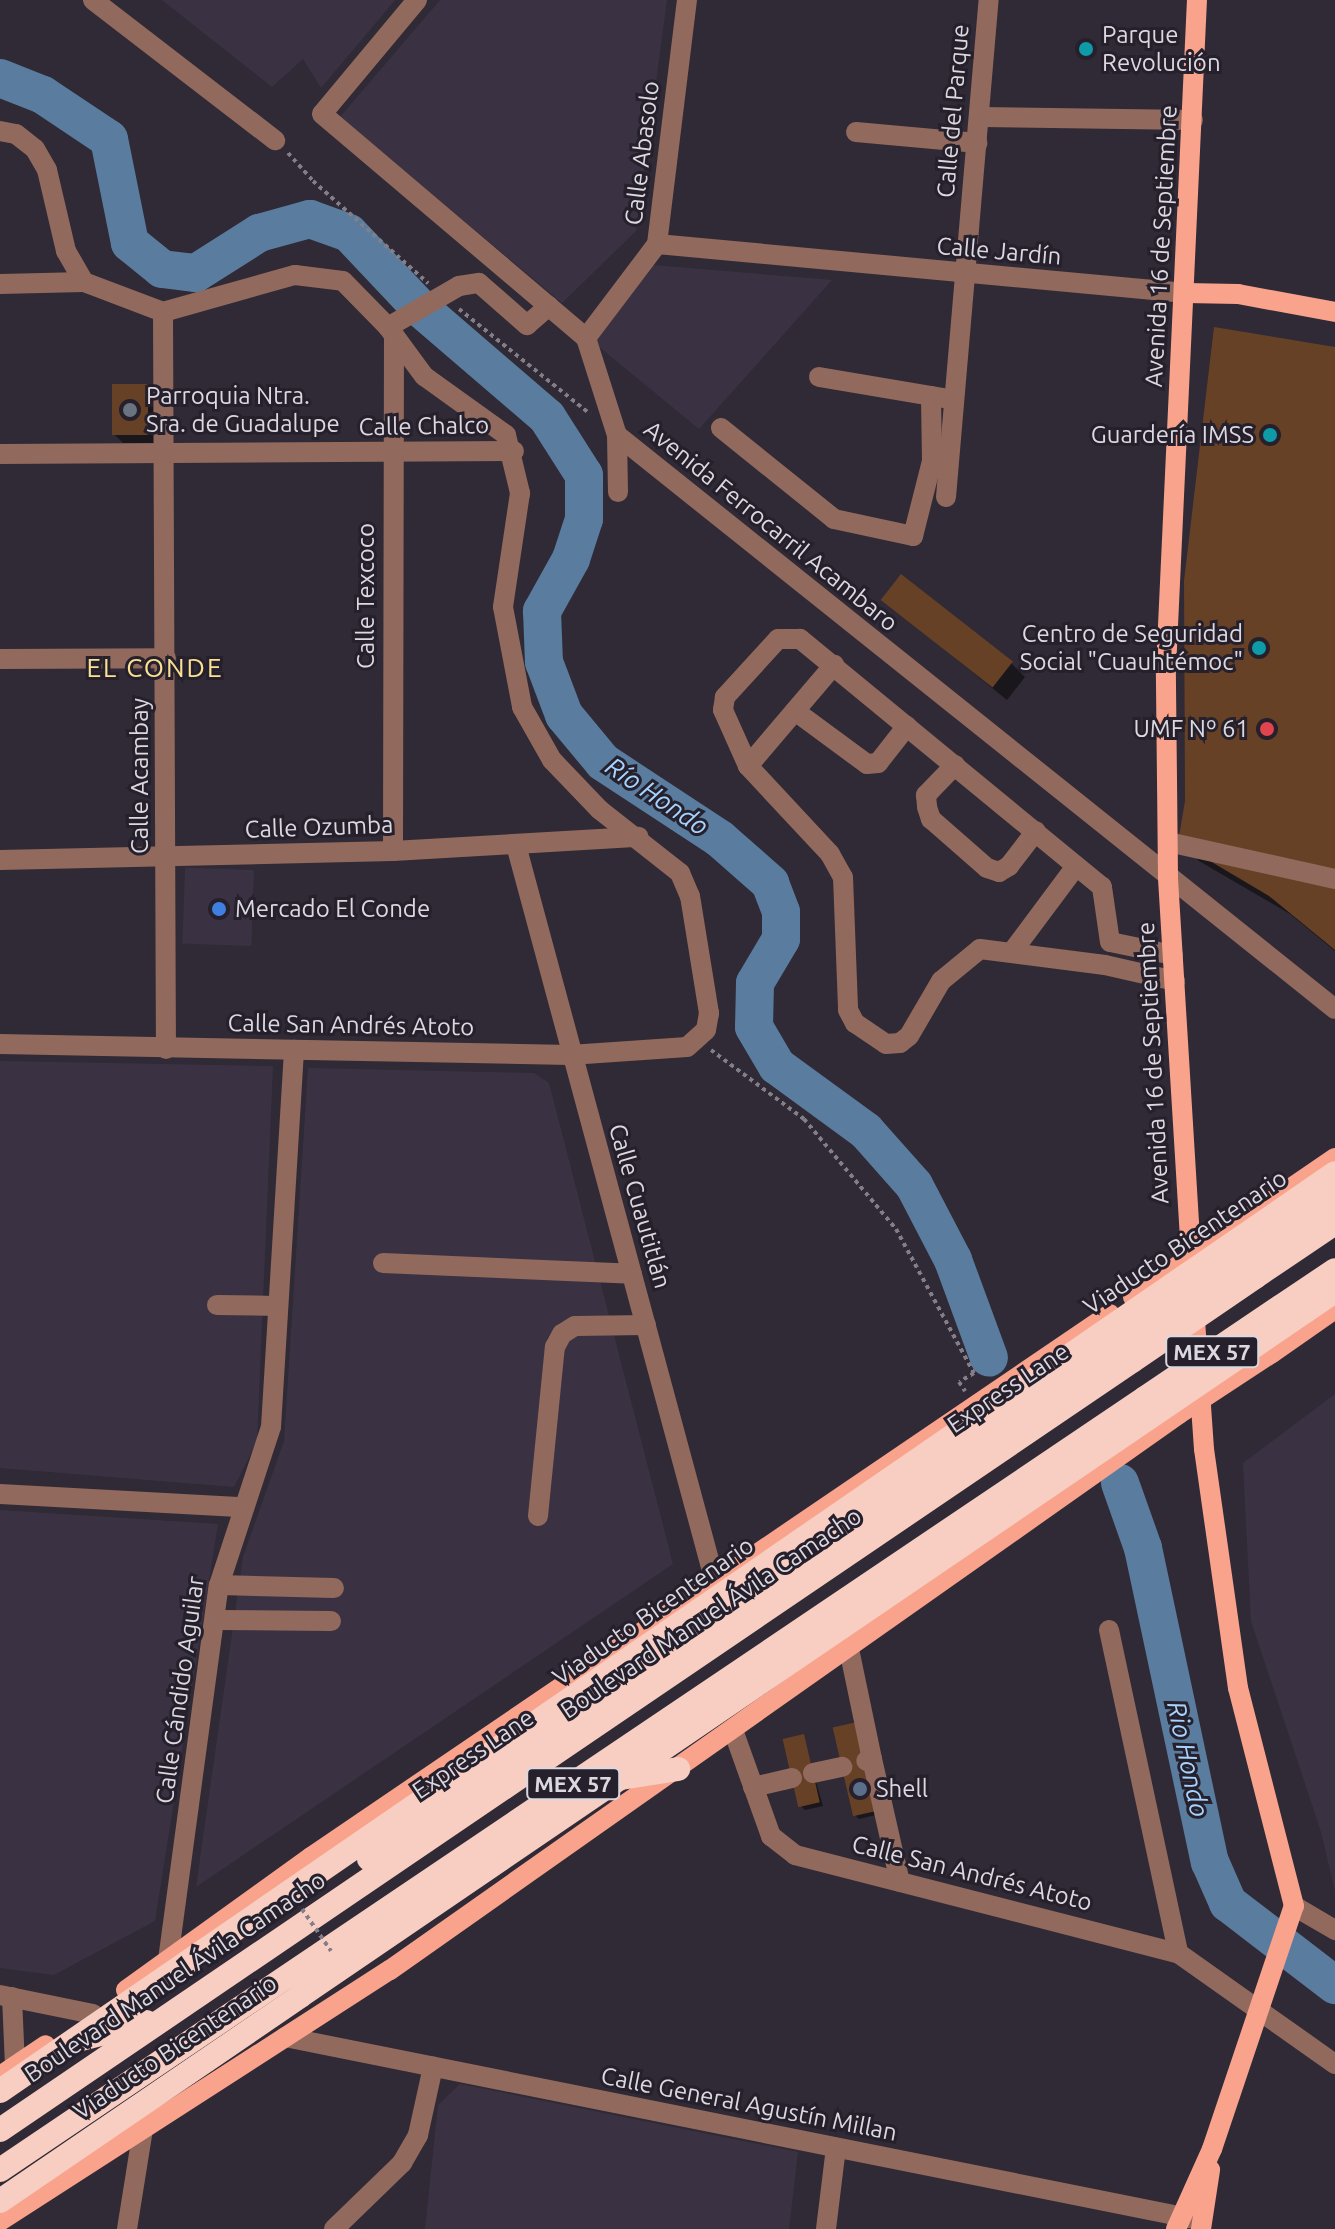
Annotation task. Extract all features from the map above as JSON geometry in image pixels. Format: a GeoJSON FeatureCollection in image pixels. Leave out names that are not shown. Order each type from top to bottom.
{"type":"FeatureCollection","features":[{"type":"Feature","properties":{"kind":"highway","name":"Viaducto Bicentenario"},"geometry":{"type":"LineString","coordinates":[[0,2091],[1335,1173]]}},
{"type":"Feature","properties":{"kind":"highway","name":"Express Lane"},"geometry":{"type":"LineString","coordinates":[[0,2111],[1335,1199]]}},
{"type":"Feature","properties":{"kind":"highway","name":"Boulevard Manuel Ávila Camacho"},"geometry":{"type":"LineString","coordinates":[[0,2130],[1335,1223]]}},
{"type":"Feature","properties":{"kind":"highway","name":"MEX 57"},"geometry":{"type":"LineString","coordinates":[[0,2170],[1335,1270]]}},
{"type":"Feature","properties":{"kind":"highway","name":"Viaducto Bicentenario"},"geometry":{"type":"LineString","coordinates":[[0,2201],[1335,1291]]}},
{"type":"Feature","properties":{"kind":"highway"},"geometry":{"type":"LineString","coordinates":[[873,1537],[961,1414]]}},
{"type":"Feature","properties":{"kind":"highway"},"geometry":{"type":"LineString","coordinates":[[569,1787],[678,1769]]}},
{"type":"Feature","properties":{"kind":"highway"},"geometry":{"type":"LineString","coordinates":[[39,2050],[165,2017]]}},
{"type":"Feature","properties":{"kind":"main road","name":"Avenida 16 de Septiembre"},"geometry":{"type":"LineString","coordinates":[[1197,0],[1186,293],[1166,669],[1168,876],[1204,1449],[1238,1688],[1293,1912]]}},
{"type":"Feature","properties":{"kind":"main road","name":"Calle Jardín"},"geometry":{"type":"LineString","coordinates":[[1186,293],[1238,294],[1335,312]]}},
{"type":"Feature","properties":{"kind":"main road"},"geometry":{"type":"LineString","coordinates":[[8,2071],[1335,1158]]}},
{"type":"Feature","properties":{"kind":"main road"},"geometry":{"type":"LineString","coordinates":[[0,2221],[285,2037],[678,1769],[1179,1414],[1335,1309]]}},
{"type":"Feature","properties":{"kind":"main road"},"geometry":{"type":"LineString","coordinates":[[1179,2223],[1212,2149],[1293,1912]]}},
{"type":"Feature","properties":{"kind":"main road"},"geometry":{"type":"LineString","coordinates":[[1202,2225],[1212,2149]]}},
{"type":"Feature","properties":{"kind":"street"},"geometry":{"type":"LineString","coordinates":[[93,0],[275,140]]}},
{"type":"Feature","properties":{"kind":"street"},"geometry":{"type":"LineString","coordinates":[[417,0],[322,114],[586,338]]}},
{"type":"Feature","properties":{"kind":"street","name":"Calle Abasolo"},"geometry":{"type":"LineString","coordinates":[[586,338],[657,244],[687,0]]}},
{"type":"Feature","properties":{"kind":"street","name":"Calle del Parque"},"geometry":{"type":"LineString","coordinates":[[946,497],[989,0]]}},
{"type":"Feature","properties":{"kind":"street"},"geometry":{"type":"LineString","coordinates":[[981,117],[1193,120]]}},
{"type":"Feature","properties":{"kind":"street"},"geometry":{"type":"LineString","coordinates":[[0,131],[16,134],[35,149],[47,170],[66,251],[84,282]]}},
{"type":"Feature","properties":{"kind":"street"},"geometry":{"type":"LineString","coordinates":[[856,132],[978,143]]}},
{"type":"Feature","properties":{"kind":"street","name":"Calle Jardín"},"geometry":{"type":"LineString","coordinates":[[657,244],[1186,293]]}},
{"type":"Feature","properties":{"kind":"street"},"geometry":{"type":"LineString","coordinates":[[0,284],[84,282],[163,312],[261,281],[325,275],[343,281],[394,329],[424,376],[506,435],[514,451],[520,493],[503,607],[522,707],[552,760],[600,810],[639,837],[680,873],[690,896],[709,1013],[699,1041]]}},
{"type":"Feature","properties":{"kind":"street"},"geometry":{"type":"LineString","coordinates":[[394,329],[433,300],[479,283],[527,325],[549,306]]}},
{"type":"Feature","properties":{"kind":"street","name":"Calle Acambay"},"geometry":{"type":"LineString","coordinates":[[163,312],[167,453],[166,1049]]}},
{"type":"Feature","properties":{"kind":"street","name":"Calle Texcoco"},"geometry":{"type":"LineString","coordinates":[[393,851],[394,329]]}},
{"type":"Feature","properties":{"kind":"street","name":"Avenida Ferrocarril Acambaro"},"geometry":{"type":"LineString","coordinates":[[586,338],[617,435],[1335,1009]]}},
{"type":"Feature","properties":{"kind":"street"},"geometry":{"type":"LineString","coordinates":[[819,377],[955,400]]}},
{"type":"Feature","properties":{"kind":"street"},"geometry":{"type":"LineString","coordinates":[[721,428],[834,519],[913,536],[932,461],[931,396]]}},
{"type":"Feature","properties":{"kind":"street"},"geometry":{"type":"LineString","coordinates":[[617,435],[618,492]]}},
{"type":"Feature","properties":{"kind":"street","name":"Calle Chalco"},"geometry":{"type":"LineString","coordinates":[[0,454],[514,451]]}},
{"type":"Feature","properties":{"kind":"street"},"geometry":{"type":"LineString","coordinates":[[1105,965],[1110,942],[1102,887],[800,639],[778,639],[725,697],[723,710],[748,766],[830,854],[843,877],[846,996],[855,1023],[886,1044],[900,1043],[941,981],[971,952],[1012,952],[1105,965],[1175,981]]}},
{"type":"Feature","properties":{"kind":"street"},"geometry":{"type":"LineString","coordinates":[[0,659],[166,658]]}},
{"type":"Feature","properties":{"kind":"street"},"geometry":{"type":"LineString","coordinates":[[748,766],[834,665]]}},
{"type":"Feature","properties":{"kind":"street"},"geometry":{"type":"LineString","coordinates":[[795,711],[867,764],[878,763],[907,726]]}},
{"type":"Feature","properties":{"kind":"street"},"geometry":{"type":"LineString","coordinates":[[955,765],[926,795],[927,807],[931,819],[987,868],[999,872],[1009,866],[1036,831]]}},
{"type":"Feature","properties":{"kind":"street","name":"Calle Ozumba"},"geometry":{"type":"LineString","coordinates":[[0,860],[393,851],[639,837]]}},
{"type":"Feature","properties":{"kind":"street"},"geometry":{"type":"LineString","coordinates":[[1168,842],[1335,879]]}},
{"type":"Feature","properties":{"kind":"street","name":"Calle Cuautitlán"},"geometry":{"type":"LineString","coordinates":[[516,845],[570,1055],[715,1582]]}},
{"type":"Feature","properties":{"kind":"street"},"geometry":{"type":"LineString","coordinates":[[1012,952],[1076,866]]}},
{"type":"Feature","properties":{"kind":"street"},"geometry":{"type":"LineString","coordinates":[[1110,942],[1173,955]]}},
{"type":"Feature","properties":{"kind":"street","name":"Calle San Andrés Atoto"},"geometry":{"type":"LineString","coordinates":[[0,1044],[570,1055],[687,1047],[699,1041]]}},
{"type":"Feature","properties":{"kind":"street","name":"Calle Cándido Aguilar"},"geometry":{"type":"LineString","coordinates":[[168,1960],[219,1585],[271,1427],[294,1050]]}},
{"type":"Feature","properties":{"kind":"street"},"geometry":{"type":"LineString","coordinates":[[383,1263],[632,1274]]}},
{"type":"Feature","properties":{"kind":"street"},"geometry":{"type":"LineString","coordinates":[[217,1305],[278,1306]]}},
{"type":"Feature","properties":{"kind":"street"},"geometry":{"type":"LineString","coordinates":[[538,1516],[555,1347],[575,1326],[646,1325]]}},
{"type":"Feature","properties":{"kind":"street"},"geometry":{"type":"LineString","coordinates":[[0,1494],[243,1507]]}},
{"type":"Feature","properties":{"kind":"street"},"geometry":{"type":"LineString","coordinates":[[219,1585],[334,1588]]}},
{"type":"Feature","properties":{"kind":"street"},"geometry":{"type":"LineString","coordinates":[[215,1620],[331,1621]]}},
{"type":"Feature","properties":{"kind":"street"},"geometry":{"type":"LineString","coordinates":[[1109,1630],[1178,1953]]}},
{"type":"Feature","properties":{"kind":"street"},"geometry":{"type":"LineString","coordinates":[[849,1649],[869,1760],[900,1882]]}},
{"type":"Feature","properties":{"kind":"street","name":"Calle San Andrés Atoto"},"geometry":{"type":"LineString","coordinates":[[733,1730],[771,1836],[795,1855],[1178,1953],[1335,2064]]}},
{"type":"Feature","properties":{"kind":"street"},"geometry":{"type":"LineString","coordinates":[[813,1773],[842,1767]]}},
{"type":"Feature","properties":{"kind":"street"},"geometry":{"type":"LineString","coordinates":[[753,1787],[792,1778]]}},
{"type":"Feature","properties":{"kind":"street"},"geometry":{"type":"LineString","coordinates":[[1293,1912],[1335,1930]]}},
{"type":"Feature","properties":{"kind":"street"},"geometry":{"type":"LineString","coordinates":[[8,2071],[6,1996],[93,2014]]}},
{"type":"Feature","properties":{"kind":"street","name":"Calle General Agustín Millan"},"geometry":{"type":"LineString","coordinates":[[285,2037],[836,2148],[1179,2223],[1202,2225]]}},
{"type":"Feature","properties":{"kind":"street"},"geometry":{"type":"LineString","coordinates":[[334,2229],[402,2163],[418,2135],[433,2067]]}},
{"type":"Feature","properties":{"kind":"street"},"geometry":{"type":"LineString","coordinates":[[127,2229],[143,2129]]}},
{"type":"Feature","properties":{"kind":"street"},"geometry":{"type":"LineString","coordinates":[[826,2229],[836,2148]]}},
{"type":"Feature","properties":{"kind":"path"},"geometry":{"type":"LineString","coordinates":[[699,1041],[804,1119],[896,1229],[974,1373],[959,1382]]}},
{"type":"Feature","properties":{"kind":"path"},"geometry":{"type":"LineString","coordinates":[[296,1898],[337,1961]]}},
{"type":"Feature","properties":{"kind":"shaded area"},"geometry":{"type":"Polygon","coordinates":[[[162,0],[395,0],[321,88],[303,59],[272,87],[162,0]]]}},
{"type":"Feature","properties":{"kind":"shaded area"},"geometry":{"type":"Polygon","coordinates":[[[440,0],[667,0],[636,231],[562,303],[340,117],[440,0]]]}},
{"type":"Feature","properties":{"kind":"shaded area"},"geometry":{"type":"Polygon","coordinates":[[[653,265],[832,280],[699,429],[592,341],[653,265]]]}},
{"type":"Feature","properties":{"kind":"shaded area","name":"Mercado El Conde"},"geometry":{"type":"Polygon","coordinates":[[[185,868],[254,870],[251,946],[182,944],[185,868]]]}},
{"type":"Feature","properties":{"kind":"shaded area"},"geometry":{"type":"Polygon","coordinates":[[[0,1061],[273,1066],[257,1441],[234,1487],[0,1468],[0,1061]]]}},
{"type":"Feature","properties":{"kind":"shaded area"},"geometry":{"type":"Polygon","coordinates":[[[308,1068],[534,1073],[549,1083],[673,1564],[196,1887],[243,1557],[284,1441],[308,1068]]]}},
{"type":"Feature","properties":{"kind":"shaded area"},"geometry":{"type":"Polygon","coordinates":[[[1335,1394],[1335,1891],[1321,1832],[1251,1621],[1243,1463],[1335,1394]]]}},
{"type":"Feature","properties":{"kind":"shaded area"},"geometry":{"type":"Polygon","coordinates":[[[0,1510],[218,1524],[155,1921],[54,1975],[0,1968],[0,1510]]]}},
{"type":"Feature","properties":{"kind":"shaded area"},"geometry":{"type":"Polygon","coordinates":[[[460,2084],[798,2152],[789,2229],[425,2229],[438,2105],[460,2084]]]}},
{"type":"Feature","properties":{"kind":"building","name":"Centro de Seguridad Social \"Cuauhtémoc\""},"geometry":{"type":"Polygon","coordinates":[[[1214,327],[1335,347],[1335,950],[1269,896],[1178,842],[1185,801],[1184,581],[1214,327]]]}},
{"type":"Feature","properties":{"kind":"building","name":"Parroquia Ntra. Sra. de Guadalupe"},"geometry":{"type":"Polygon","coordinates":[[[112,384],[148,384],[148,435],[112,435],[112,384]]]}},
{"type":"Feature","properties":{"kind":"building"},"geometry":{"type":"Polygon","coordinates":[[[901,574],[1013,661],[993,687],[881,600],[901,574]]]}},
{"type":"Feature","properties":{"kind":"building","name":"Shell"},"geometry":{"type":"Polygon","coordinates":[[[857,1722],[877,1811],[853,1816],[833,1728],[857,1722]]]}},
{"type":"Feature","properties":{"kind":"building","name":"Shell"},"geometry":{"type":"Polygon","coordinates":[[[804,1734],[820,1802],[798,1807],[783,1739],[804,1734]]]}},
{"type":"Feature","properties":{"kind":"waterway","name":"Río Hondo"},"geometry":{"type":"LineString","coordinates":[[0,78],[43,95],[109,139],[130,243],[162,269],[196,273],[259,233],[310,219],[349,233],[419,307],[547,417],[584,475],[584,519],[571,559],[542,611],[544,662],[564,715],[603,762],[720,839],[770,883],[781,912],[781,939],[755,983],[754,1027],[777,1066],[866,1131],[914,1185],[953,1260],[989,1358]]}},
{"type":"Feature","properties":{"kind":"waterway","name":"Rio Hondo"},"geometry":{"type":"LineString","coordinates":[[1120,1483],[1143,1548],[1210,1862],[1228,1903],[1335,1985]]}},
{"type":"Feature","properties":{"kind":"place","name":"Parque Revolución"},"geometry":{"type":"Point","coordinates":[1086,49]}},
{"type":"Feature","properties":{"kind":"place","name":"Parroquia Ntra. Sra. de Guadalupe"},"geometry":{"type":"Point","coordinates":[130,410]}},
{"type":"Feature","properties":{"kind":"place","name":"Guardería IMSS"},"geometry":{"type":"Point","coordinates":[1270,435]}},
{"type":"Feature","properties":{"kind":"place","name":"Centro de Seguridad Social \"Cuauhtémoc\""},"geometry":{"type":"Point","coordinates":[1259,648]}},
{"type":"Feature","properties":{"kind":"place","name":"UMF Nº 61"},"geometry":{"type":"Point","coordinates":[1267,729]}},
{"type":"Feature","properties":{"kind":"place","name":"Mercado El Conde"},"geometry":{"type":"Point","coordinates":[219,909]}},
{"type":"Feature","properties":{"kind":"place","name":"Shell"},"geometry":{"type":"Point","coordinates":[860,1789]}},
{"type":"Feature","properties":{"kind":"district","name":"EL CONDE"},"geometry":{"type":"Point","coordinates":[155,668]}}]}
